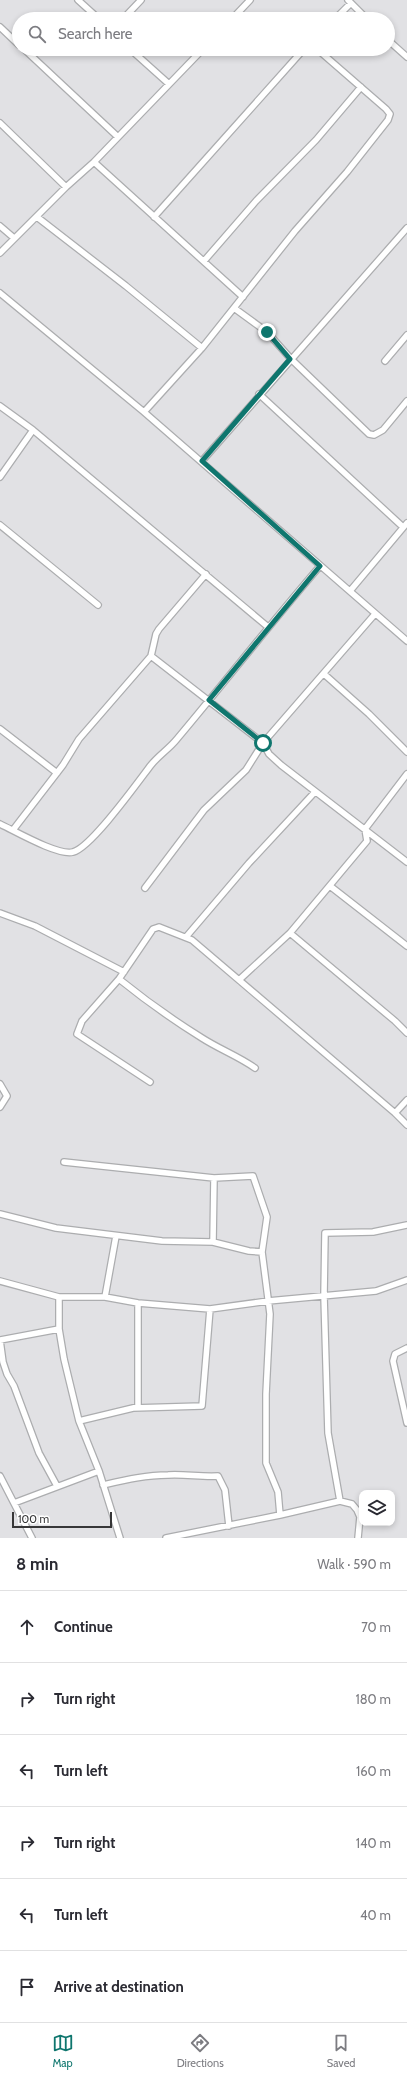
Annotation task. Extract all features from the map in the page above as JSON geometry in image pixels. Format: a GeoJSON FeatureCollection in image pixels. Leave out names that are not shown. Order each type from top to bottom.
{"type":"FeatureCollection","features":[{"type":"Feature","properties":{"kind":"street"},"geometry":{"type":"LineString","coordinates":[[78,0],[91,12]]}},
{"type":"Feature","properties":{"kind":"street"},"geometry":{"type":"LineString","coordinates":[[130,12],[141,0]]}},
{"type":"Feature","properties":{"kind":"street"},"geometry":{"type":"LineString","coordinates":[[239,12],[250,0]]}},
{"type":"Feature","properties":{"kind":"street"},"geometry":{"type":"LineString","coordinates":[[340,12],[349,2],[360,12]]}},
{"type":"Feature","properties":{"kind":"street"},"geometry":{"type":"LineString","coordinates":[[0,27],[12,38]]}},
{"type":"Feature","properties":{"kind":"street"},"geometry":{"type":"LineString","coordinates":[[395,46],[407,57]]}},
{"type":"Feature","properties":{"kind":"street"},"geometry":{"type":"LineString","coordinates":[[31,56],[118,137]]}},
{"type":"Feature","properties":{"kind":"street"},"geometry":{"type":"LineString","coordinates":[[138,56],[169,84]]}},
{"type":"Feature","properties":{"kind":"street"},"geometry":{"type":"LineString","coordinates":[[0,253],[66,187],[94,162],[196,56]]}},
{"type":"Feature","properties":{"kind":"street"},"geometry":{"type":"LineString","coordinates":[[154,217],[298,56]]}},
{"type":"Feature","properties":{"kind":"street"},"geometry":{"type":"LineString","coordinates":[[144,412],[202,348],[295,231],[347,172],[390,117],[388,111],[325,56]]}},
{"type":"Feature","properties":{"kind":"street"},"geometry":{"type":"LineString","coordinates":[[204,261],[256,201],[316,140],[361,87]]}},
{"type":"Feature","properties":{"kind":"street"},"geometry":{"type":"LineString","coordinates":[[0,123],[66,187]]}},
{"type":"Feature","properties":{"kind":"street"},"geometry":{"type":"LineString","coordinates":[[94,162],[243,297]]}},
{"type":"Feature","properties":{"kind":"street"},"geometry":{"type":"LineString","coordinates":[[37,217],[126,286],[202,348]]}},
{"type":"Feature","properties":{"kind":"street"},"geometry":{"type":"LineString","coordinates":[[0,226],[14,238]]}},
{"type":"Feature","properties":{"kind":"street"},"geometry":{"type":"LineString","coordinates":[[202,461],[259,394],[407,228]]}},
{"type":"Feature","properties":{"kind":"street"},"geometry":{"type":"LineString","coordinates":[[0,293],[202,461],[320,566],[407,640]]}},
{"type":"Feature","properties":{"kind":"street"},"geometry":{"type":"LineString","coordinates":[[234,308],[267,332],[290,359],[369,434],[374,435],[383,430],[407,401]]}},
{"type":"Feature","properties":{"kind":"street"},"geometry":{"type":"LineString","coordinates":[[385,361],[407,335]]}},
{"type":"Feature","properties":{"kind":"street"},"geometry":{"type":"LineString","coordinates":[[259,394],[405,525],[350,591]]}},
{"type":"Feature","properties":{"kind":"street"},"geometry":{"type":"LineString","coordinates":[[0,406],[33,430],[268,627]]}},
{"type":"Feature","properties":{"kind":"street"},"geometry":{"type":"LineString","coordinates":[[0,478],[33,430]]}},
{"type":"Feature","properties":{"kind":"street"},"geometry":{"type":"LineString","coordinates":[[0,525],[98,605]]}},
{"type":"Feature","properties":{"kind":"street"},"geometry":{"type":"LineString","coordinates":[[0,824],[46,846],[59,850],[73,853],[85,846],[138,783],[151,765],[176,741],[268,627],[320,566]]}},
{"type":"Feature","properties":{"kind":"street"},"geometry":{"type":"LineString","coordinates":[[13,830],[57,772],[79,739],[151,656],[156,634],[206,574]]}},
{"type":"Feature","properties":{"kind":"street"},"geometry":{"type":"LineString","coordinates":[[145,888],[204,810],[246,770],[263,743],[376,614]]}},
{"type":"Feature","properties":{"kind":"street"},"geometry":{"type":"LineString","coordinates":[[151,656],[263,743],[269,754],[314,793],[365,829],[407,862]]}},
{"type":"Feature","properties":{"kind":"street"},"geometry":{"type":"LineString","coordinates":[[324,674],[407,752]]}},
{"type":"Feature","properties":{"kind":"street"},"geometry":{"type":"LineString","coordinates":[[0,730],[57,772]]}},
{"type":"Feature","properties":{"kind":"street"},"geometry":{"type":"LineString","coordinates":[[365,829],[407,774]]}},
{"type":"Feature","properties":{"kind":"street"},"geometry":{"type":"LineString","coordinates":[[186,937],[249,863],[314,793]]}},
{"type":"Feature","properties":{"kind":"street"},"geometry":{"type":"LineString","coordinates":[[239,980],[290,934],[368,841],[365,829]]}},
{"type":"Feature","properties":{"kind":"street"},"geometry":{"type":"LineString","coordinates":[[330,886],[407,946]]}},
{"type":"Feature","properties":{"kind":"street"},"geometry":{"type":"LineString","coordinates":[[0,913],[35,926],[124,972]]}},
{"type":"Feature","properties":{"kind":"street"},"geometry":{"type":"LineString","coordinates":[[150,1082],[77,1034],[82,1021],[119,979],[153,929],[158,927],[192,940],[395,1113],[407,1125]]}},
{"type":"Feature","properties":{"kind":"street"},"geometry":{"type":"LineString","coordinates":[[290,934],[383,1011],[407,1033]]}},
{"type":"Feature","properties":{"kind":"street"},"geometry":{"type":"LineString","coordinates":[[119,979],[163,1012],[203,1038],[242,1059],[255,1068]]}},
{"type":"Feature","properties":{"kind":"street"},"geometry":{"type":"LineString","coordinates":[[0,1084],[7,1096],[0,1107]]}},
{"type":"Feature","properties":{"kind":"street"},"geometry":{"type":"LineString","coordinates":[[395,1113],[407,1100]]}},
{"type":"Feature","properties":{"kind":"street"},"geometry":{"type":"LineString","coordinates":[[64,1162],[214,1178],[253,1176],[268,1217],[262,1252],[270,1314],[266,1394],[266,1464],[278,1492],[280,1515]]}},
{"type":"Feature","properties":{"kind":"street"},"geometry":{"type":"LineString","coordinates":[[213,1242],[214,1178]]}},
{"type":"Feature","properties":{"kind":"street"},"geometry":{"type":"LineString","coordinates":[[0,1214],[56,1228],[116,1236],[213,1242],[249,1251],[262,1252]]}},
{"type":"Feature","properties":{"kind":"street"},"geometry":{"type":"LineString","coordinates":[[340,1501],[328,1433],[324,1296],[325,1233],[373,1232],[407,1225]]}},
{"type":"Feature","properties":{"kind":"street"},"geometry":{"type":"LineString","coordinates":[[105,1296],[116,1236]]}},
{"type":"Feature","properties":{"kind":"street"},"geometry":{"type":"LineString","coordinates":[[0,1281],[59,1297],[105,1296],[138,1303],[210,1309],[268,1301],[376,1291],[407,1280]]}},
{"type":"Feature","properties":{"kind":"street"},"geometry":{"type":"LineString","coordinates":[[59,1297],[59,1329],[64,1359],[79,1421],[99,1471],[120,1538]]}},
{"type":"Feature","properties":{"kind":"street"},"geometry":{"type":"LineString","coordinates":[[133,1408],[138,1406],[138,1303]]}},
{"type":"Feature","properties":{"kind":"street"},"geometry":{"type":"LineString","coordinates":[[79,1421],[133,1408],[202,1406],[210,1309]]}},
{"type":"Feature","properties":{"kind":"street"},"geometry":{"type":"LineString","coordinates":[[57,1486],[39,1453],[14,1386],[7,1374],[3,1362],[0,1340],[59,1329]]}},
{"type":"Feature","properties":{"kind":"street"},"geometry":{"type":"LineString","coordinates":[[407,1348],[395,1354],[393,1361],[407,1423]]}},
{"type":"Feature","properties":{"kind":"street"},"geometry":{"type":"LineString","coordinates":[[14,1504],[57,1486],[99,1471]]}},
{"type":"Feature","properties":{"kind":"street"},"geometry":{"type":"LineString","coordinates":[[103,1485],[142,1476],[169,1474],[198,1477],[218,1476],[225,1490],[229,1526]]}},
{"type":"Feature","properties":{"kind":"street"},"geometry":{"type":"LineString","coordinates":[[0,1476],[32,1538]]}},
{"type":"Feature","properties":{"kind":"street"},"geometry":{"type":"LineString","coordinates":[[166,1538],[229,1526],[340,1501],[352,1504],[357,1510],[360,1517],[358,1538]]}},
{"type":"Feature","properties":{"kind":"route"},"geometry":{"type":"LineString","coordinates":[[263,743],[209,700],[320,566],[202,461],[290,359],[267,332]]}}]}
